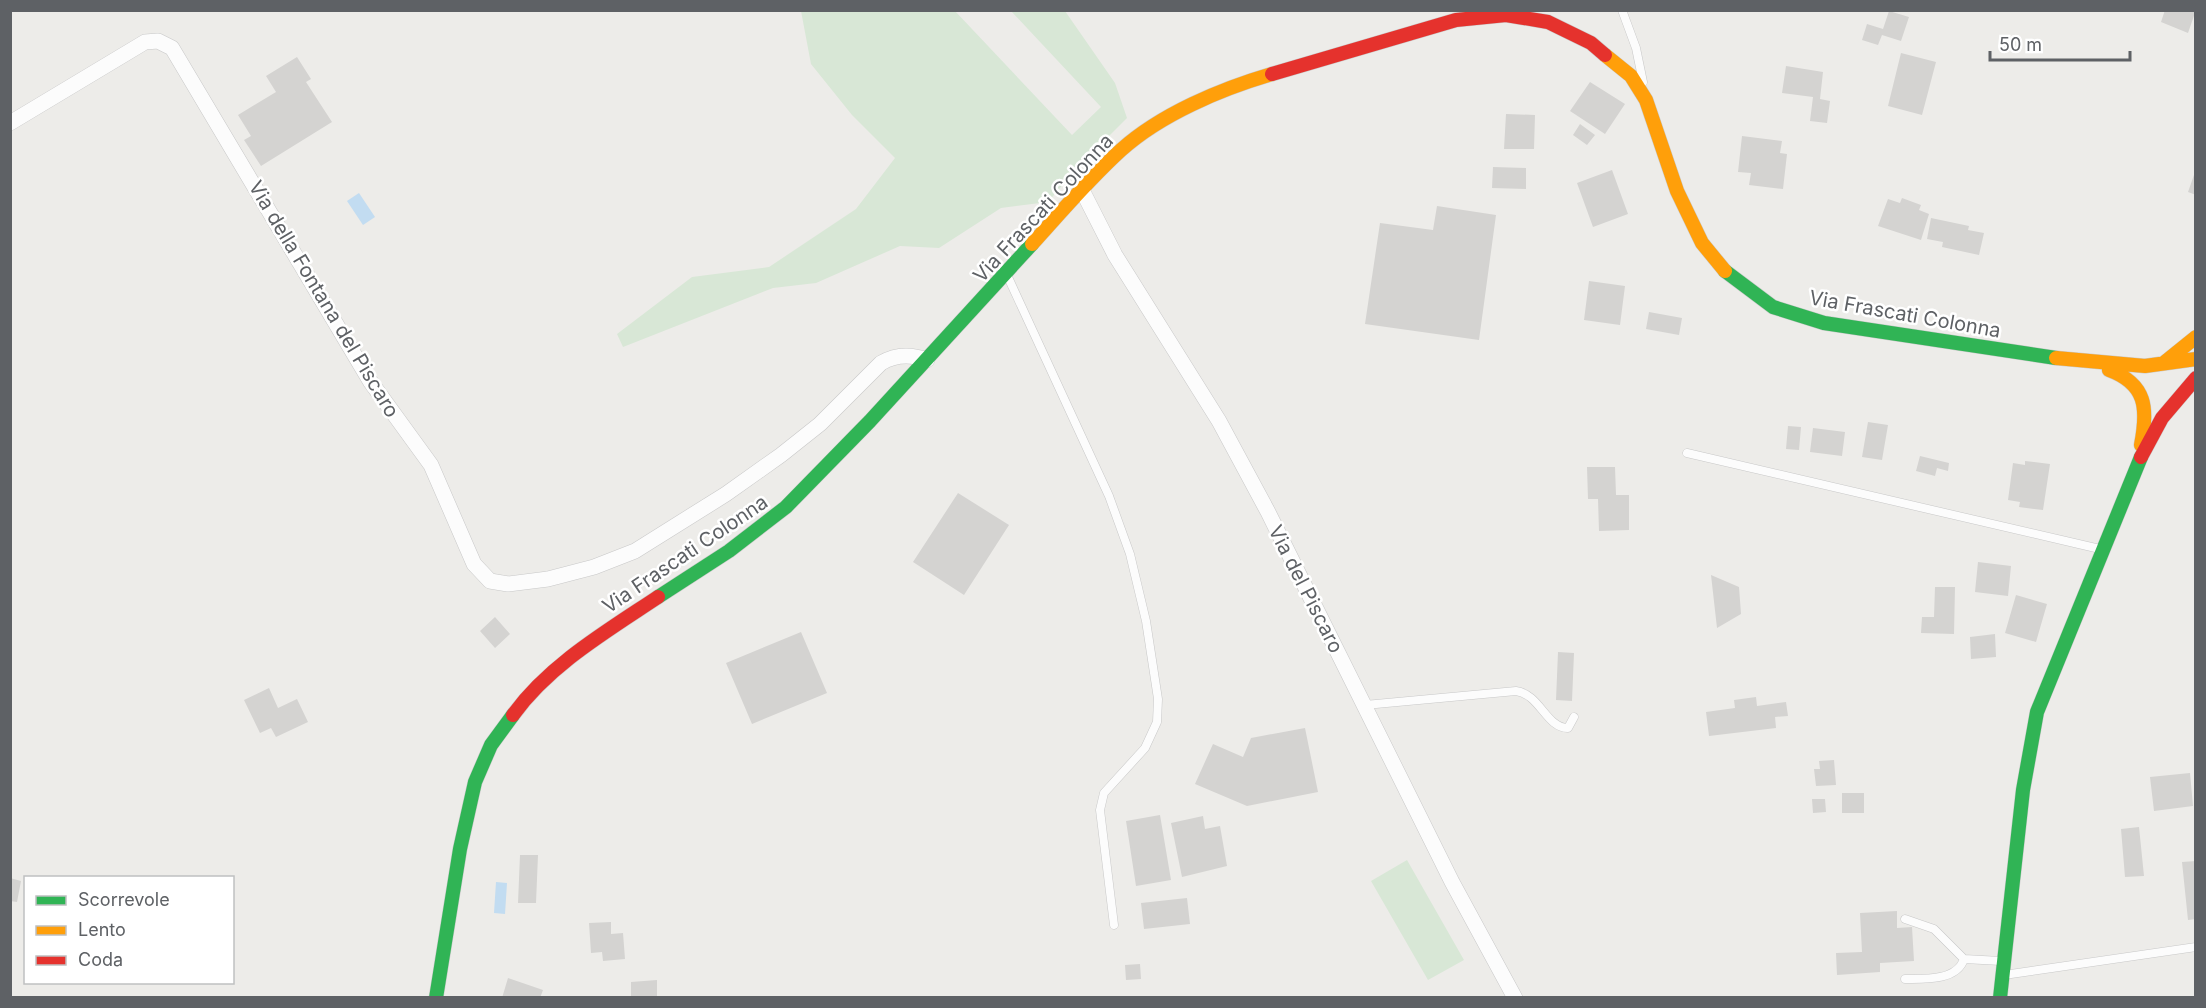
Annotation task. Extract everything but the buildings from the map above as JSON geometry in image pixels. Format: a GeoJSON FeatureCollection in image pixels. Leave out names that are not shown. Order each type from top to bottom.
{"type":"FeatureCollection","features":[{"type":"Feature","properties":{"kind":"street","name":"Via Frascati Colonna"},"geometry":{"type":"LineString","coordinates":[[436,998],[460,849],[472,791],[491,745],[517,709],[550,675],[586,645],[729,551],[786,507],[927,360],[1082,190],[1139,135],[1180,110],[1216,92],[1409,32],[1495,13],[1536,19],[1582,37],[1616,61],[1631,76],[1649,107],[1677,191],[1696,234],[1707,251],[1730,277],[1766,303],[1780,310],[1824,323],[2086,363],[2127,366],[2196,359]]}},
{"type":"Feature","properties":{"kind":"street","name":"Via della Fontana del Piscaro"},"geometry":{"type":"LineString","coordinates":[[10,123],[145,42],[158,41],[172,48],[376,391],[431,465],[474,564],[486,579],[495,583],[508,584],[561,576],[594,567],[635,551],[726,494],[795,444],[830,414],[881,363],[893,357],[907,356],[927,360]]}},
{"type":"Feature","properties":{"kind":"street","name":"Via del Piscaro"},"geometry":{"type":"LineString","coordinates":[[1082,190],[1115,255],[1219,421],[1365,705],[1452,882],[1515,998]]}},
{"type":"Feature","properties":{"kind":"street"},"geometry":{"type":"LineString","coordinates":[[2138,464],[2145,430],[2142,388],[2146,373],[2162,364],[2196,337]]}},
{"type":"Feature","properties":{"kind":"street"},"geometry":{"type":"LineString","coordinates":[[2086,363],[2123,374],[2137,384],[2144,396]]}},
{"type":"Feature","properties":{"kind":"street"},"geometry":{"type":"LineString","coordinates":[[2162,364],[2178,377],[2177,398]]}},
{"type":"Feature","properties":{"kind":"street"},"geometry":{"type":"LineString","coordinates":[[2000,998],[2031,736],[2044,691],[2138,464],[2156,427],[2177,398],[2196,378]]}},
{"type":"Feature","properties":{"kind":"lane"},"geometry":{"type":"LineString","coordinates":[[1622,10],[1636,48],[1649,107]]}},
{"type":"Feature","properties":{"kind":"lane"},"geometry":{"type":"LineString","coordinates":[[1006,274],[1109,496],[1130,554],[1146,621],[1158,699],[1157,722],[1145,748],[1104,793],[1100,810],[1114,925]]}},
{"type":"Feature","properties":{"kind":"lane"},"geometry":{"type":"LineString","coordinates":[[1687,453],[2102,549]]}},
{"type":"Feature","properties":{"kind":"lane"},"geometry":{"type":"LineString","coordinates":[[1365,705],[1516,691],[1529,694],[1558,726],[1568,728],[1574,717]]}},
{"type":"Feature","properties":{"kind":"lane"},"geometry":{"type":"LineString","coordinates":[[1905,919],[1934,929],[1964,959],[2003,968],[2196,947]]}},
{"type":"Feature","properties":{"kind":"lane"},"geometry":{"type":"LineString","coordinates":[[1905,979],[1926,979],[1948,974],[1962,964],[1964,959]]}},
{"type":"Feature","properties":{"kind":"green space"},"geometry":{"type":"Polygon","coordinates":[[[801,11],[955,11],[1072,135],[1101,107],[1011,11],[1065,11],[1115,83],[1127,118],[1077,168],[1048,202],[1001,208],[939,248],[900,246],[816,283],[773,288],[623,347],[617,334],[692,277],[769,267],[856,209],[895,158],[852,115],[811,64],[801,11]]]}},
{"type":"Feature","properties":{"kind":"green space"},"geometry":{"type":"Polygon","coordinates":[[[1407,860],[1464,960],[1428,980],[1371,881],[1407,860]]]}},
{"type":"Feature","properties":{"kind":"water"},"geometry":{"type":"Polygon","coordinates":[[[359,193],[375,217],[363,225],[347,201],[359,193]]]}},
{"type":"Feature","properties":{"kind":"water"},"geometry":{"type":"Polygon","coordinates":[[[496,882],[507,883],[505,914],[494,913],[496,882]]]}},
{"type":"Feature","properties":{"kind":"traffic: fast"},"geometry":{"type":"LineString","coordinates":[[658,597],[729,551],[786,507],[870,421],[1032,244]]}},
{"type":"Feature","properties":{"kind":"traffic: fast"},"geometry":{"type":"LineString","coordinates":[[1725,271],[1773,307],[1824,323],[2056,358]]}},
{"type":"Feature","properties":{"kind":"traffic: fast"},"geometry":{"type":"LineString","coordinates":[[2000,998],[2023,790],[2037,712],[2141,457]]}},
{"type":"Feature","properties":{"kind":"traffic: fast"},"geometry":{"type":"LineString","coordinates":[[436,998],[460,849],[475,782],[491,745],[513,715]]}},
{"type":"Feature","properties":{"kind":"traffic: slow"},"geometry":{"type":"LineString","coordinates":[[1605,55],[1631,76],[1646,100],[1677,191],[1702,243],[1725,271]]}},
{"type":"Feature","properties":{"kind":"traffic: slow"},"geometry":{"type":"LineString","coordinates":[[1032,244],[1098,172],[1137,137],[1192,104],[1272,74]]}},
{"type":"Feature","properties":{"kind":"traffic: slow"},"geometry":{"type":"LineString","coordinates":[[2165,362],[2196,337]]}},
{"type":"Feature","properties":{"kind":"traffic: slow"},"geometry":{"type":"LineString","coordinates":[[2056,358],[2145,366],[2196,359]]}},
{"type":"Feature","properties":{"kind":"traffic: slow"},"geometry":{"type":"LineString","coordinates":[[2109,370],[2131,383],[2138,390],[2142,399],[2144,420],[2141,445]]}},
{"type":"Feature","properties":{"kind":"traffic: jam"},"geometry":{"type":"LineString","coordinates":[[1272,74],[1456,20],[1506,15],[1548,22],[1591,43],[1605,55]]}},
{"type":"Feature","properties":{"kind":"traffic: jam"},"geometry":{"type":"LineString","coordinates":[[2141,457],[2162,418],[2196,378]]}},
{"type":"Feature","properties":{"kind":"traffic: jam"},"geometry":{"type":"LineString","coordinates":[[513,715],[527,697],[561,665],[599,636],[658,597]]}}]}
